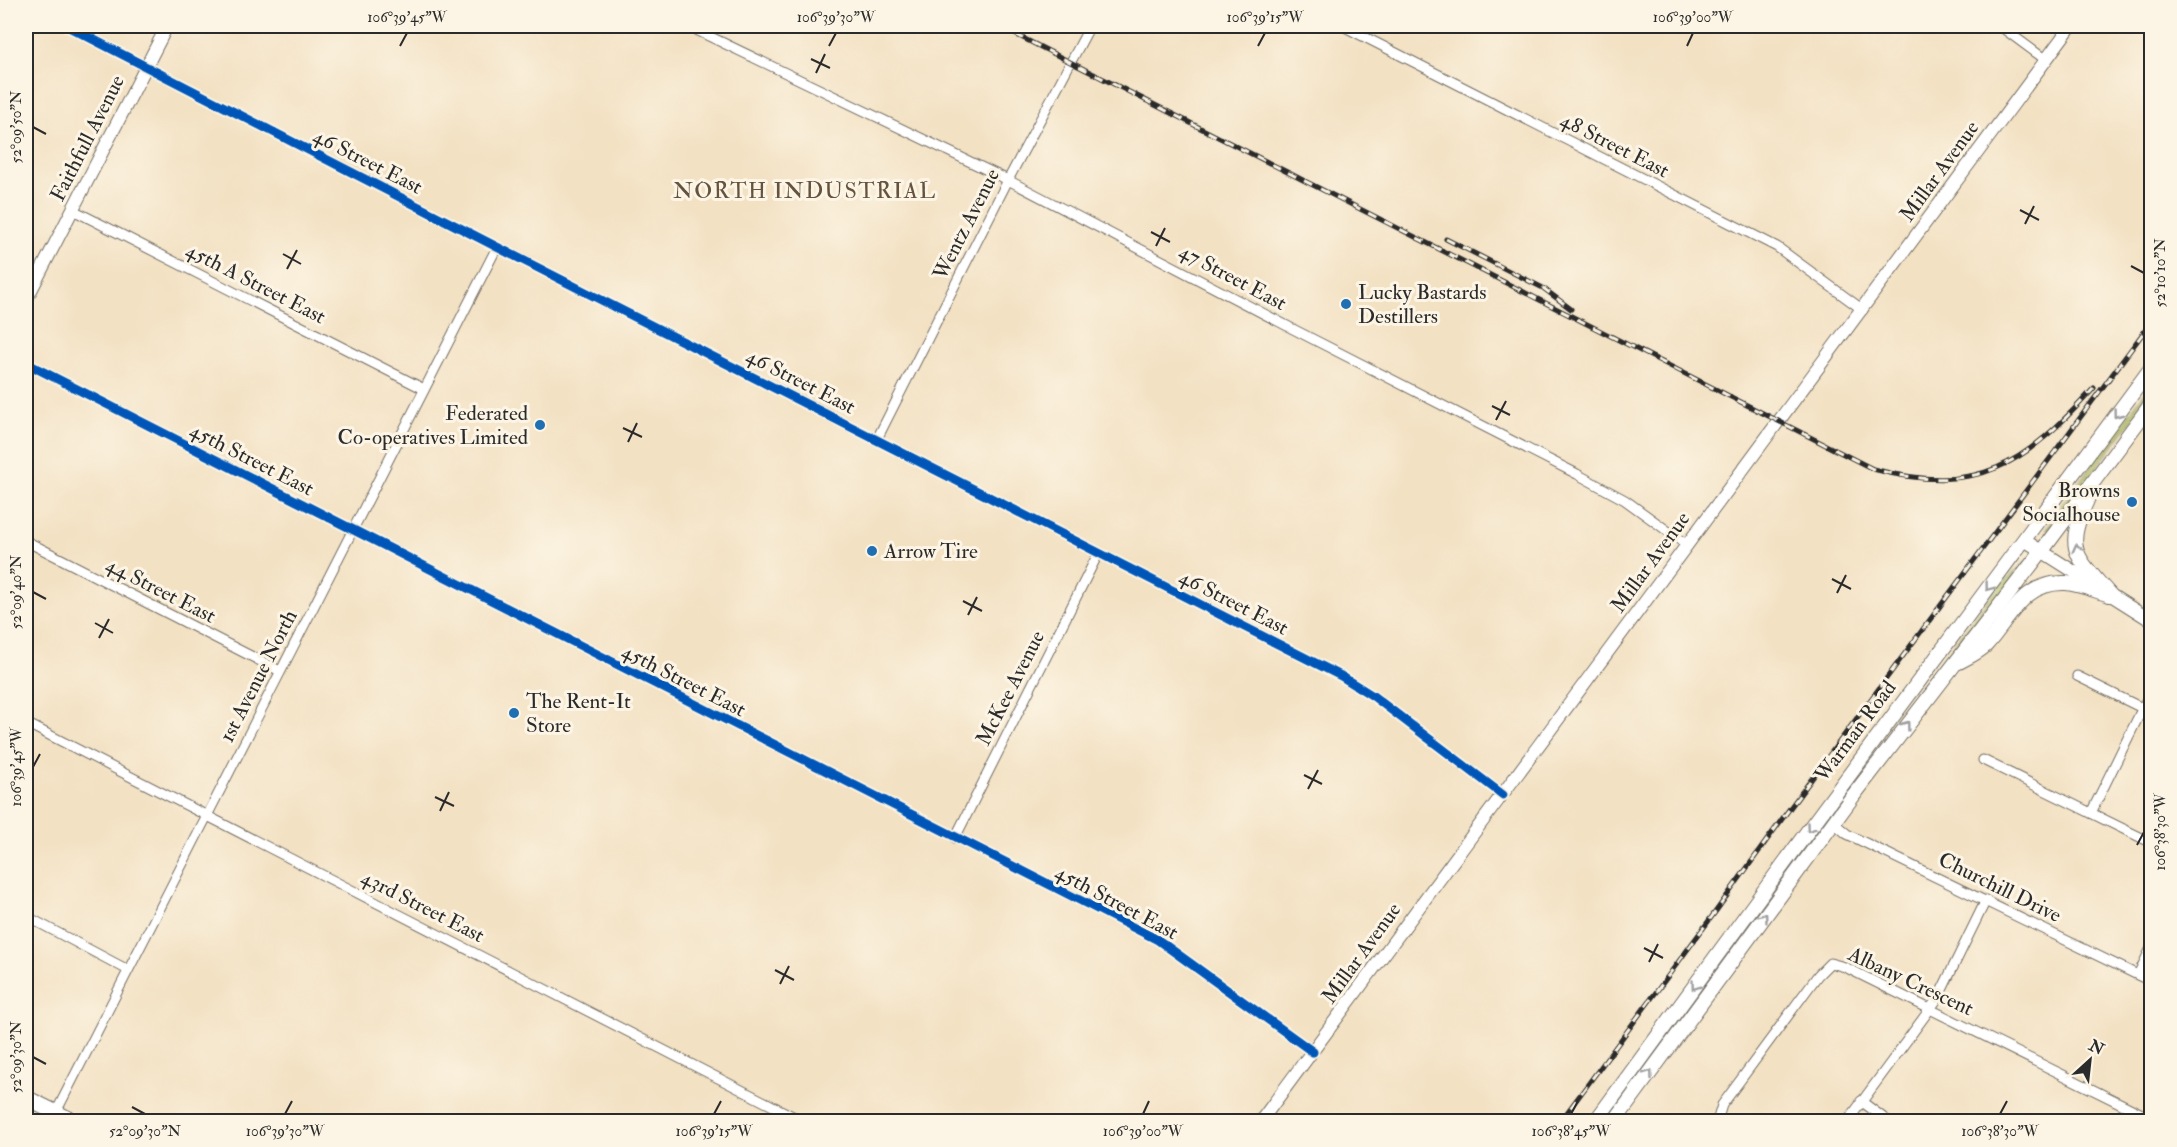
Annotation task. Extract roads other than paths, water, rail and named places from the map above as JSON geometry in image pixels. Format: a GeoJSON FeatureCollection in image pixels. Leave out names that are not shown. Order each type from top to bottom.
{"type":"FeatureCollection","features":[{"type":"Feature","properties":{"kind":"highway"},"geometry":{"type":"LineString","coordinates":[[26,1098],[53,1117],[75,1122]]}},
{"type":"Feature","properties":{"kind":"main road","name":"Warman Road"},"geometry":{"type":"LineString","coordinates":[[1595,1122],[2151,367]]}},
{"type":"Feature","properties":{"kind":"main road","name":"Warman Road"},"geometry":{"type":"LineString","coordinates":[[1614,1122],[1834,823],[2041,552],[2151,403]]}},
{"type":"Feature","properties":{"kind":"main road"},"geometry":{"type":"LineString","coordinates":[[2100,473],[2078,519],[2074,543],[2082,564],[2110,595]]}},
{"type":"Feature","properties":{"kind":"main road"},"geometry":{"type":"LineString","coordinates":[[1952,667],[1985,647],[2029,593],[2041,586],[2068,583],[2110,595]]}},
{"type":"Feature","properties":{"kind":"main road"},"geometry":{"type":"LineString","coordinates":[[1834,823],[1838,805],[1871,761],[1891,719]]}},
{"type":"Feature","properties":{"kind":"street","name":"46 Street East"},"geometry":{"type":"LineString","coordinates":[[67,26],[497,248],[877,439],[1358,686],[1503,795]]}},
{"type":"Feature","properties":{"kind":"street","name":"Faithfull Avenue"},"geometry":{"type":"LineString","coordinates":[[26,300],[166,26]]}},
{"type":"Feature","properties":{"kind":"street","name":"47 Street East"},"geometry":{"type":"LineString","coordinates":[[688,26],[1008,180],[1577,474],[1625,500],[1687,545]]}},
{"type":"Feature","properties":{"kind":"street","name":"Wentz Avenue"},"geometry":{"type":"LineString","coordinates":[[877,439],[1008,180],[1090,26]]}},
{"type":"Feature","properties":{"kind":"street","name":"48 Street East"},"geometry":{"type":"LineString","coordinates":[[1343,26],[1777,247],[1863,309]]}},
{"type":"Feature","properties":{"kind":"street"},"geometry":{"type":"LineString","coordinates":[[2000,26],[2046,60]]}},
{"type":"Feature","properties":{"kind":"street","name":"Millar Avenue"},"geometry":{"type":"LineString","coordinates":[[1260,1122],[2071,26]]}},
{"type":"Feature","properties":{"kind":"street","name":"45th A Street East"},"geometry":{"type":"LineString","coordinates":[[73,210],[424,389]]}},
{"type":"Feature","properties":{"kind":"street","name":"1st Avenue North"},"geometry":{"type":"LineString","coordinates":[[53,1117],[497,248]]}},
{"type":"Feature","properties":{"kind":"street","name":"45th Street East"},"geometry":{"type":"LineString","coordinates":[[26,363],[1158,940],[1312,1052]]}},
{"type":"Feature","properties":{"kind":"street"},"geometry":{"type":"LineString","coordinates":[[2024,540],[2151,621]]}},
{"type":"Feature","properties":{"kind":"street","name":"44 Street East"},"geometry":{"type":"LineString","coordinates":[[26,541],[280,671]]}},
{"type":"Feature","properties":{"kind":"street","name":"McKee Avenue"},"geometry":{"type":"LineString","coordinates":[[955,838],[1098,554]]}},
{"type":"Feature","properties":{"kind":"street"},"geometry":{"type":"LineString","coordinates":[[2078,676],[2142,708]]}},
{"type":"Feature","properties":{"kind":"street"},"geometry":{"type":"LineString","coordinates":[[2091,813],[2151,689]]}},
{"type":"Feature","properties":{"kind":"street","name":"43rd Street East"},"geometry":{"type":"LineString","coordinates":[[26,723],[804,1122]]}},
{"type":"Feature","properties":{"kind":"street"},"geometry":{"type":"LineString","coordinates":[[1983,760],[2151,843]]}},
{"type":"Feature","properties":{"kind":"street","name":"Churchill Drive"},"geometry":{"type":"LineString","coordinates":[[1834,823],[1847,834],[2151,982]]}},
{"type":"Feature","properties":{"kind":"street"},"geometry":{"type":"LineString","coordinates":[[1846,1122],[1938,998],[1986,900]]}},
{"type":"Feature","properties":{"kind":"street"},"geometry":{"type":"LineString","coordinates":[[26,916],[128,969]]}},
{"type":"Feature","properties":{"kind":"street"},"geometry":{"type":"LineString","coordinates":[[2138,975],[2151,946]]}},
{"type":"Feature","properties":{"kind":"street","name":"Albany Crescent"},"geometry":{"type":"LineString","coordinates":[[1720,1122],[1718,1118],[1722,1105],[1818,975],[1830,963],[1845,967],[2151,1119]]}},
{"type":"Feature","properties":{"kind":"street"},"geometry":{"type":"LineString","coordinates":[[1861,1101],[1889,1122]]}},
{"type":"Feature","properties":{"kind":"railway"},"geometry":{"type":"LineString","coordinates":[[999,26],[1873,469],[1910,477],[1943,479],[1971,476],[1997,468],[2022,454],[2045,437],[2094,388]]}},
{"type":"Feature","properties":{"kind":"railway"},"geometry":{"type":"LineString","coordinates":[[1446,239],[1543,288],[1571,309]]}},
{"type":"Feature","properties":{"kind":"railway"},"geometry":{"type":"LineString","coordinates":[[1560,1122],[2152,321]]}},
{"type":"Feature","properties":{"kind":"place","name":"Lucky Bastards Destillers"},"geometry":{"type":"Point","coordinates":[1346,304]}},
{"type":"Feature","properties":{"kind":"place","name":"Federated Co-operatives Limited"},"geometry":{"type":"Point","coordinates":[540,425]}},
{"type":"Feature","properties":{"kind":"place","name":"Browns Socialhouse"},"geometry":{"type":"Point","coordinates":[2132,502]}},
{"type":"Feature","properties":{"kind":"place","name":"Arrow Tire"},"geometry":{"type":"Point","coordinates":[872,551]}},
{"type":"Feature","properties":{"kind":"place","name":"The Rent-It Store"},"geometry":{"type":"Point","coordinates":[514,713]}},
{"type":"Feature","properties":{"kind":"district","name":"NORTH INDUSTRIAL"},"geometry":{"type":"Point","coordinates":[805,190]}}]}
